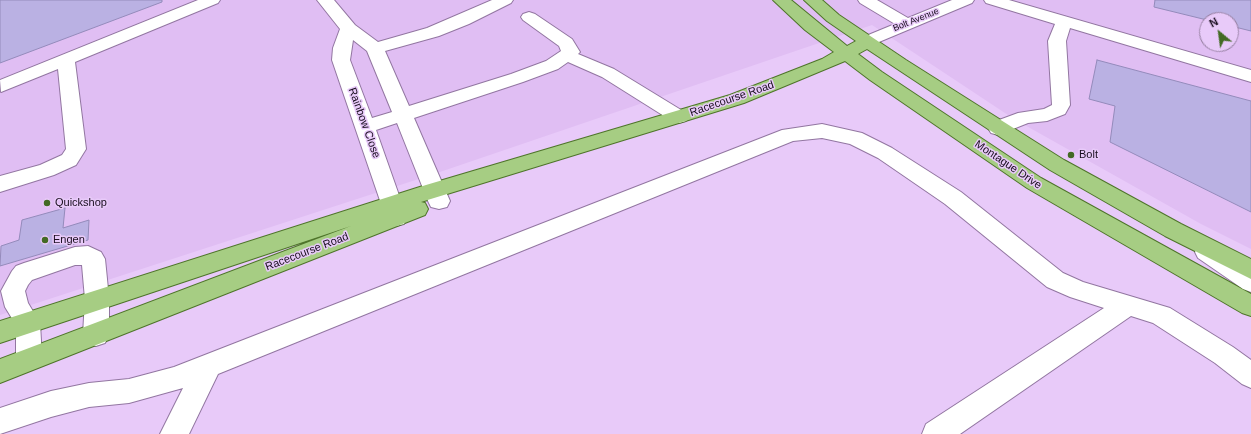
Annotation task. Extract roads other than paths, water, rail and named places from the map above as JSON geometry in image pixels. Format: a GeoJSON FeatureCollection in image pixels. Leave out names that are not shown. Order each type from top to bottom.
{"type":"FeatureCollection","features":[{"type":"Feature","properties":{"kind":"main road","name":"Montague Drive"},"geometry":{"type":"LineString","coordinates":[[780,0],[845,53],[930,113],[1034,183],[1251,306]]}},
{"type":"Feature","properties":{"kind":"main road"},"geometry":{"type":"LineString","coordinates":[[812,0],[833,18],[867,42],[1057,165],[1173,230],[1251,270]]}},
{"type":"Feature","properties":{"kind":"main road","name":"Racecourse Road"},"geometry":{"type":"LineString","coordinates":[[0,332],[97,299],[394,210],[615,136],[737,99],[828,63],[867,42]]}},
{"type":"Feature","properties":{"kind":"main road","name":"Racecourse Road"},"geometry":{"type":"LineString","coordinates":[[0,370],[96,335],[394,210]]}},
{"type":"Feature","properties":{"kind":"street"},"geometry":{"type":"LineString","coordinates":[[1,86],[212,0]]}},
{"type":"Feature","properties":{"kind":"street"},"geometry":{"type":"LineString","coordinates":[[325,0],[349,29],[375,48],[437,195]]}},
{"type":"Feature","properties":{"kind":"street"},"geometry":{"type":"LineString","coordinates":[[375,48],[433,32],[463,20],[505,0]]}},
{"type":"Feature","properties":{"kind":"street"},"geometry":{"type":"LineString","coordinates":[[866,0],[906,24]]}},
{"type":"Feature","properties":{"kind":"street","name":"Bolt Avenue"},"geometry":{"type":"LineString","coordinates":[[867,42],[906,24],[966,0]]}},
{"type":"Feature","properties":{"kind":"street"},"geometry":{"type":"LineString","coordinates":[[992,0],[1251,76]]}},
{"type":"Feature","properties":{"kind":"street"},"geometry":{"type":"LineString","coordinates":[[365,127],[517,78],[552,65],[571,52],[566,43],[530,17]]}},
{"type":"Feature","properties":{"kind":"street"},"geometry":{"type":"LineString","coordinates":[[998,128],[1025,117],[1047,115],[1058,110],[1061,105],[1057,41],[1064,21]]}},
{"type":"Feature","properties":{"kind":"street","name":"Rainbow Close"},"geometry":{"type":"LineString","coordinates":[[349,29],[342,48],[341,60],[394,210]]}},
{"type":"Feature","properties":{"kind":"street"},"geometry":{"type":"LineString","coordinates":[[566,56],[608,72],[679,117]]}},
{"type":"Feature","properties":{"kind":"street"},"geometry":{"type":"LineString","coordinates":[[0,184],[47,170],[69,160],[76,149],[66,60]]}},
{"type":"Feature","properties":{"kind":"street"},"geometry":{"type":"LineString","coordinates":[[0,421],[50,404],[89,395],[129,391],[175,379],[789,135],[822,131],[855,138],[885,153],[952,198],[1055,280],[1078,290],[1161,315],[1224,355],[1251,376]]}},
{"type":"Feature","properties":{"kind":"street"},"geometry":{"type":"LineString","coordinates":[[1173,230],[1251,282]]}},
{"type":"Feature","properties":{"kind":"street"},"geometry":{"type":"LineString","coordinates":[[29,359],[28,323],[17,307],[13,290],[24,273],[75,256],[88,255],[93,259],[97,299],[96,335]]}},
{"type":"Feature","properties":{"kind":"street"},"geometry":{"type":"LineString","coordinates":[[936,434],[1128,305]]}},
{"type":"Feature","properties":{"kind":"street"},"geometry":{"type":"LineString","coordinates":[[174,434],[208,366]]}},
{"type":"Feature","properties":{"kind":"place","name":"Bolt"},"geometry":{"type":"Point","coordinates":[1071,155]}},
{"type":"Feature","properties":{"kind":"place","name":"Quickshop"},"geometry":{"type":"Point","coordinates":[47,203]}},
{"type":"Feature","properties":{"kind":"place","name":"Engen"},"geometry":{"type":"Point","coordinates":[45,240]}}]}
